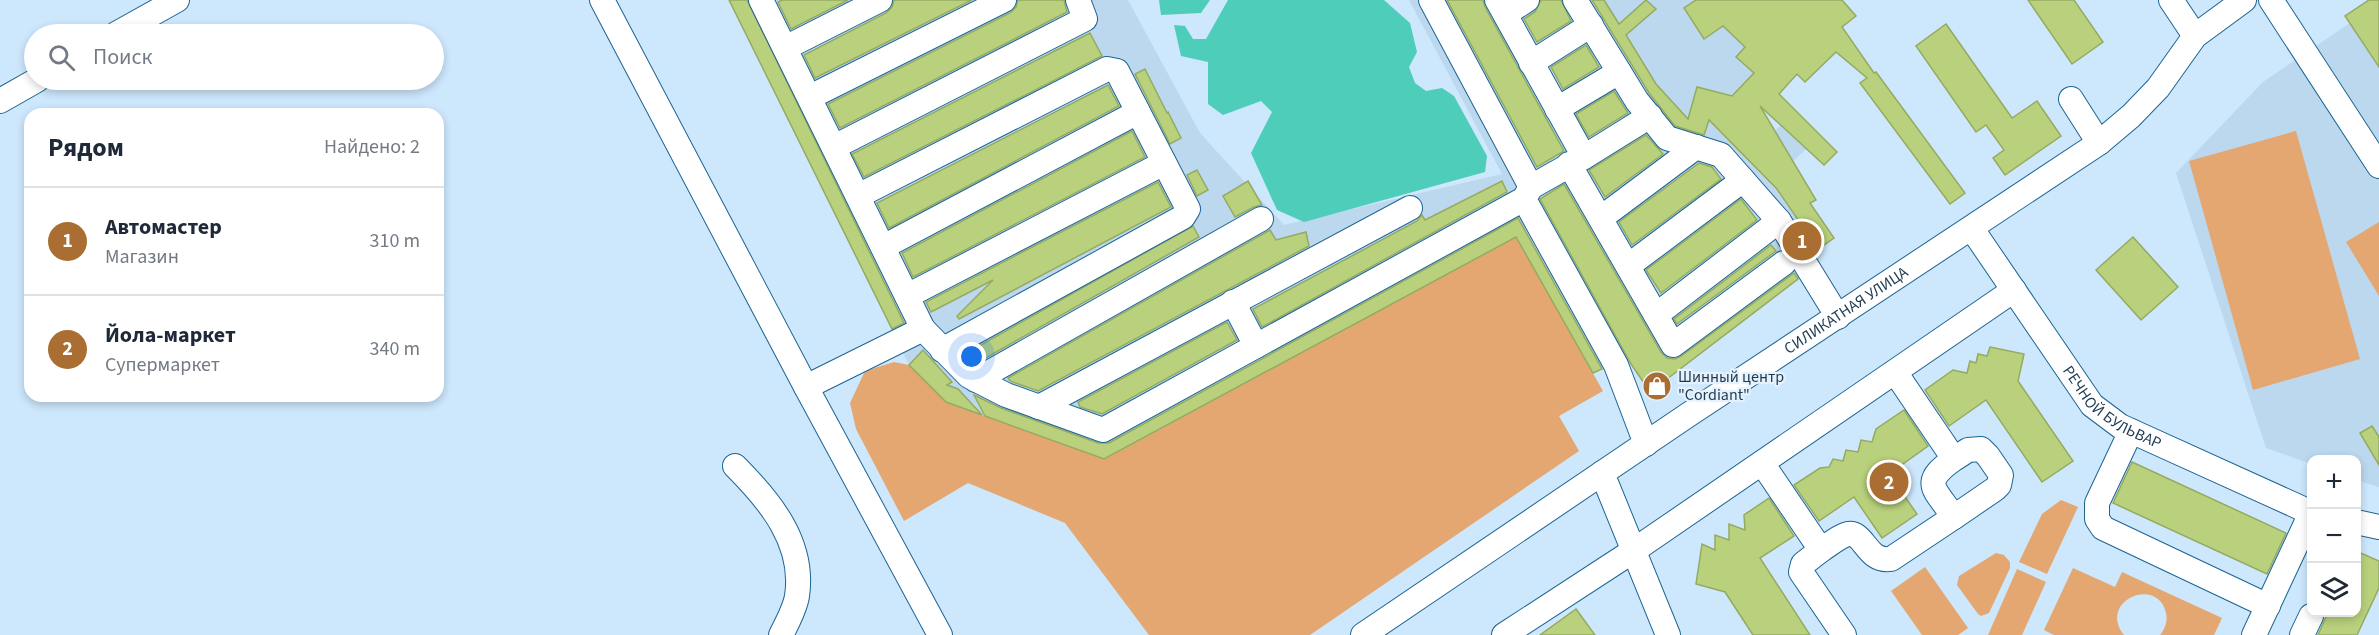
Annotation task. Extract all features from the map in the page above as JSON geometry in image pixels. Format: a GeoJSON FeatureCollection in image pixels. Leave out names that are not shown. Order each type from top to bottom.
{"type":"FeatureCollection","features":[{"type":"Feature","properties":{"kind":"street"},"geometry":{"type":"LineString","coordinates":[[134,24],[177,0]]}},
{"type":"Feature","properties":{"kind":"street"},"geometry":{"type":"LineString","coordinates":[[602,0],[940,635]]}},
{"type":"Feature","properties":{"kind":"street"},"geometry":{"type":"LineString","coordinates":[[761,0],[922,329],[969,376],[976,380],[1006,395],[1103,430],[1527,193],[1650,117]]}},
{"type":"Feature","properties":{"kind":"street"},"geometry":{"type":"LineString","coordinates":[[785,48],[880,0]]}},
{"type":"Feature","properties":{"kind":"street"},"geometry":{"type":"LineString","coordinates":[[810,97],[1004,0]]}},
{"type":"Feature","properties":{"kind":"street"},"geometry":{"type":"LineString","coordinates":[[834,147],[1085,19],[1078,0]]}},
{"type":"Feature","properties":{"kind":"street"},"geometry":{"type":"LineString","coordinates":[[1431,0],[1616,365],[1646,444]]}},
{"type":"Feature","properties":{"kind":"street"},"geometry":{"type":"LineString","coordinates":[[1527,0],[1501,7],[1557,109],[1601,218],[1673,345],[1784,263]]}},
{"type":"Feature","properties":{"kind":"street"},"geometry":{"type":"LineString","coordinates":[[1575,0],[1637,101],[1667,138],[1721,155],[1779,221],[1838,316]]}},
{"type":"Feature","properties":{"kind":"street"},"geometry":{"type":"LineString","coordinates":[[2171,0],[2195,36]]}},
{"type":"Feature","properties":{"kind":"street","name":"СИЛИКАТНАЯ УЛИЦА"},"geometry":{"type":"LineString","coordinates":[[1363,635],[1602,473],[2099,143],[2131,116],[2158,88],[2195,36],[2244,0]]}},
{"type":"Feature","properties":{"kind":"street"},"geometry":{"type":"LineString","coordinates":[[2271,0],[2379,166]]}},
{"type":"Feature","properties":{"kind":"street"},"geometry":{"type":"LineString","coordinates":[[1531,63],[1591,25]]}},
{"type":"Feature","properties":{"kind":"street"},"geometry":{"type":"LineString","coordinates":[[858,196],[1107,69],[1117,71],[1188,209],[1183,217],[942,350]]}},
{"type":"Feature","properties":{"kind":"street"},"geometry":{"type":"LineString","coordinates":[[1557,109],[1619,72]]}},
{"type":"Feature","properties":{"kind":"street"},"geometry":{"type":"LineString","coordinates":[[0,101],[24,87]]}},
{"type":"Feature","properties":{"kind":"street"},"geometry":{"type":"LineString","coordinates":[[2071,99],[2099,143]]}},
{"type":"Feature","properties":{"kind":"street"},"geometry":{"type":"LineString","coordinates":[[883,247],[1138,112]]}},
{"type":"Feature","properties":{"kind":"street"},"geometry":{"type":"LineString","coordinates":[[1601,218],[1696,147]]}},
{"type":"Feature","properties":{"kind":"street"},"geometry":{"type":"LineString","coordinates":[[907,296],[1164,162]]}},
{"type":"Feature","properties":{"kind":"street"},"geometry":{"type":"LineString","coordinates":[[1628,266],[1743,180]]}},
{"type":"Feature","properties":{"kind":"street"},"geometry":{"type":"LineString","coordinates":[[1039,407],[1410,208]]}},
{"type":"Feature","properties":{"kind":"street"},"geometry":{"type":"LineString","coordinates":[[976,380],[1261,219]]}},
{"type":"Feature","properties":{"kind":"street"},"geometry":{"type":"LineString","coordinates":[[1656,315],[1779,221]]}},
{"type":"Feature","properties":{"kind":"street","name":"РЕЧНОЙ БУЛЬВАР"},"geometry":{"type":"LineString","coordinates":[[1972,229],[2092,405],[2106,417],[2131,431],[2307,511]]}},
{"type":"Feature","properties":{"kind":"street"},"geometry":{"type":"LineString","coordinates":[[1504,635],[1634,551],[2014,290]]}},
{"type":"Feature","properties":{"kind":"street"},"geometry":{"type":"LineString","coordinates":[[1233,302],[1256,346]]}},
{"type":"Feature","properties":{"kind":"street"},"geometry":{"type":"LineString","coordinates":[[806,387],[922,329]]}},
{"type":"Feature","properties":{"kind":"street"},"geometry":{"type":"LineString","coordinates":[[1895,372],[1954,459]]}},
{"type":"Feature","properties":{"kind":"street"},"geometry":{"type":"LineString","coordinates":[[2131,431],[2097,503],[2097,519],[2103,528],[2268,606]]}},
{"type":"Feature","properties":{"kind":"street"},"geometry":{"type":"LineString","coordinates":[[1844,635],[1801,572],[1803,564],[1844,535],[1851,533],[1860,538],[1871,555],[1881,559],[1891,559],[1954,517],[1995,489],[1999,485],[2001,476],[1981,449],[1968,450],[1936,472],[1933,481],[1935,490],[1954,517]]}},
{"type":"Feature","properties":{"kind":"street"},"geometry":{"type":"LineString","coordinates":[[1762,463],[1821,550]]}},
{"type":"Feature","properties":{"kind":"street"},"geometry":{"type":"LineString","coordinates":[[735,466],[753,484],[780,522],[791,540],[797,559],[797,597],[781,635]]}},
{"type":"Feature","properties":{"kind":"street"},"geometry":{"type":"LineString","coordinates":[[1602,473],[1668,635]]}},
{"type":"Feature","properties":{"kind":"street"},"geometry":{"type":"LineString","coordinates":[[2254,635],[2307,522]]}},
{"type":"Feature","properties":{"kind":"street"},"geometry":{"type":"LineString","coordinates":[[2361,523],[2379,527]]}},
{"type":"Feature","properties":{"kind":"shaded area"},"geometry":{"type":"Polygon","coordinates":[[[729,0],[1128,0],[1200,133],[1284,225],[1502,174],[1409,0],[1842,0],[1856,16],[1842,28],[1861,55],[1849,63],[1836,53],[1805,82],[1797,75],[1787,85],[1778,76],[1749,106],[1767,140],[1784,121],[1837,152],[1824,165],[1806,149],[1785,169],[1834,239],[1811,255],[1806,273],[1650,392],[1629,361],[1605,367],[1593,373],[1516,237],[1104,459],[946,402],[909,365],[729,0]]]}},
{"type":"Feature","properties":{"kind":"shaded area"},"geometry":{"type":"Polygon","coordinates":[[[1159,0],[1210,0],[1201,13],[1161,15],[1159,0]]]}},
{"type":"Feature","properties":{"kind":"shaded area"},"geometry":{"type":"Polygon","coordinates":[[[1228,0],[1384,0],[1410,23],[1417,52],[1409,67],[1415,83],[1426,91],[1442,88],[1454,96],[1487,156],[1485,172],[1304,222],[1277,210],[1251,153],[1272,112],[1261,101],[1223,115],[1208,104],[1208,62],[1181,56],[1174,25],[1185,26],[1193,39],[1206,39],[1228,0]]]}},
{"type":"Feature","properties":{"kind":"shaded area"},"geometry":{"type":"Polygon","coordinates":[[[2350,23],[2379,67],[2379,487],[2361,481],[2361,455],[2307,455],[2307,463],[2266,448],[2176,173],[2263,82],[2350,23]]]}},
{"type":"Feature","properties":{"kind":"shaded area"},"geometry":{"type":"Polygon","coordinates":[[[2296,131],[2360,359],[2253,390],[2189,161],[2296,131]]]}},
{"type":"Feature","properties":{"kind":"shaded area"},"geometry":{"type":"Polygon","coordinates":[[[2379,222],[2379,296],[2346,242],[2379,222]]]}},
{"type":"Feature","properties":{"kind":"shaded area"},"geometry":{"type":"Polygon","coordinates":[[[1516,237],[1603,391],[1559,416],[1579,451],[1310,635],[1149,635],[1065,523],[968,483],[904,521],[856,429],[850,403],[865,371],[894,362],[909,365],[946,402],[1105,459],[1516,237]]]}},
{"type":"Feature","properties":{"kind":"shaded area"},"geometry":{"type":"Polygon","coordinates":[[[2061,500],[2078,507],[2047,574],[2019,562],[2042,514],[2061,500]]]}},
{"type":"Feature","properties":{"kind":"shaded area"},"geometry":{"type":"Polygon","coordinates":[[[1996,553],[2004,555],[2010,562],[2010,568],[1989,613],[1981,616],[1957,585],[1959,576],[1996,553]]]}},
{"type":"Feature","properties":{"kind":"shaded area"},"geometry":{"type":"Polygon","coordinates":[[[1925,567],[1968,628],[1958,635],[1922,635],[1891,591],[1925,567]]]}},
{"type":"Feature","properties":{"kind":"shaded area"},"geometry":{"type":"Polygon","coordinates":[[[2073,568],[2115,587],[2122,572],[2222,618],[2214,635],[2160,635],[2166,625],[2166,613],[2161,602],[2152,596],[2142,594],[2123,603],[2118,612],[2118,623],[2124,635],[2054,635],[2044,630],[2073,568]]]}},
{"type":"Feature","properties":{"kind":"shaded area"},"geometry":{"type":"Polygon","coordinates":[[[2017,569],[2046,582],[2022,635],[1988,635],[2017,569]]]}},
{"type":"Feature","properties":{"kind":"building"},"geometry":{"type":"Polygon","coordinates":[[[729,0],[747,0],[904,323],[892,329],[729,0]]]}},
{"type":"Feature","properties":{"kind":"building"},"geometry":{"type":"Polygon","coordinates":[[[782,0],[848,0],[791,29],[778,2],[782,0]]]}},
{"type":"Feature","properties":{"kind":"building"},"geometry":{"type":"Polygon","coordinates":[[[894,0],[972,0],[815,78],[804,55],[886,13],[892,7],[894,0]]]}},
{"type":"Feature","properties":{"kind":"building"},"geometry":{"type":"Polygon","coordinates":[[[1018,0],[1064,0],[1067,12],[840,128],[828,104],[1010,13],[1016,7],[1018,0]]]}},
{"type":"Feature","properties":{"kind":"building"},"geometry":{"type":"Polygon","coordinates":[[[1447,0],[1483,0],[1564,151],[1537,167],[1447,0]]]}},
{"type":"Feature","properties":{"kind":"building"},"geometry":{"type":"Polygon","coordinates":[[[1541,0],[1561,0],[1571,21],[1537,42],[1524,19],[1535,12],[1541,0]]]}},
{"type":"Feature","properties":{"kind":"building"},"geometry":{"type":"Polygon","coordinates":[[[1592,0],[1604,0],[1619,24],[1646,0],[1656,9],[1626,35],[1656,84],[1688,119],[1697,87],[1732,96],[1754,73],[1736,57],[1745,47],[1723,26],[1704,39],[1684,8],[1696,0],[1842,0],[1856,16],[1842,27],[1965,193],[1950,204],[1860,83],[1867,78],[1836,52],[1805,82],[1797,74],[1779,94],[1837,152],[1824,165],[1760,106],[1816,200],[1810,203],[1834,238],[1818,249],[1777,189],[1709,120],[1704,135],[1675,126],[1649,93],[1592,0]]]}},
{"type":"Feature","properties":{"kind":"building"},"geometry":{"type":"Polygon","coordinates":[[[2028,0],[2074,0],[2103,42],[2072,64],[2028,0]]]}},
{"type":"Feature","properties":{"kind":"building"},"geometry":{"type":"Polygon","coordinates":[[[2369,0],[2379,0],[2379,67],[2345,16],[2369,0]]]}},
{"type":"Feature","properties":{"kind":"building"},"geometry":{"type":"Polygon","coordinates":[[[1946,24],[2012,118],[2037,101],[2061,136],[2005,175],[1993,158],[2004,150],[1986,125],[1976,132],[1916,46],[1946,24]]]}},
{"type":"Feature","properties":{"kind":"building"},"geometry":{"type":"Polygon","coordinates":[[[1090,33],[1102,56],[864,177],[852,154],[1090,33]]]}},
{"type":"Feature","properties":{"kind":"building"},"geometry":{"type":"Polygon","coordinates":[[[1586,45],[1599,67],[1563,89],[1551,67],[1586,45]]]}},
{"type":"Feature","properties":{"kind":"building"},"geometry":{"type":"Polygon","coordinates":[[[1145,69],[1181,138],[1170,144],[1135,74],[1145,69]]]}},
{"type":"Feature","properties":{"kind":"building"},"geometry":{"type":"Polygon","coordinates":[[[1108,85],[1119,106],[889,228],[877,203],[1108,85]]]}},
{"type":"Feature","properties":{"kind":"building"},"geometry":{"type":"Polygon","coordinates":[[[1614,91],[1628,113],[1589,137],[1576,114],[1614,91]]]}},
{"type":"Feature","properties":{"kind":"building"},"geometry":{"type":"Polygon","coordinates":[[[1132,131],[1145,157],[913,277],[902,253],[1132,131]]]}},
{"type":"Feature","properties":{"kind":"building"},"geometry":{"type":"Polygon","coordinates":[[[1646,135],[1663,154],[1605,197],[1589,170],[1646,135]]]}},
{"type":"Feature","properties":{"kind":"building"},"geometry":{"type":"Polygon","coordinates":[[[1699,163],[1712,167],[1721,179],[1632,245],[1619,222],[1699,163]]]}},
{"type":"Feature","properties":{"kind":"building"},"geometry":{"type":"Polygon","coordinates":[[[1197,170],[1208,190],[1197,196],[1187,175],[1197,170]]]}},
{"type":"Feature","properties":{"kind":"building"},"geometry":{"type":"Polygon","coordinates":[[[1248,181],[1262,205],[1235,217],[1223,196],[1248,181]]]}},
{"type":"Feature","properties":{"kind":"building"},"geometry":{"type":"Polygon","coordinates":[[[1502,181],[1507,192],[1262,327],[1253,309],[1417,221],[1422,215],[1425,220],[1502,181]]]}},
{"type":"Feature","properties":{"kind":"building"},"geometry":{"type":"Polygon","coordinates":[[[1158,182],[1171,207],[959,319],[957,316],[993,280],[931,312],[926,302],[1158,182]]]}},
{"type":"Feature","properties":{"kind":"building"},"geometry":{"type":"Polygon","coordinates":[[[1564,184],[1661,352],[1667,358],[1675,359],[1681,356],[1794,273],[1798,279],[1650,392],[1631,364],[1540,199],[1564,184]]]}},
{"type":"Feature","properties":{"kind":"building"},"geometry":{"type":"Polygon","coordinates":[[[1741,199],[1757,220],[1661,293],[1646,270],[1741,199]]]}},
{"type":"Feature","properties":{"kind":"building"},"geometry":{"type":"Polygon","coordinates":[[[1518,218],[1602,369],[1593,373],[1516,237],[1104,459],[985,416],[974,395],[1001,408],[1098,443],[1109,443],[1518,218]]]}},
{"type":"Feature","properties":{"kind":"building"},"geometry":{"type":"Polygon","coordinates":[[[1193,226],[1199,237],[977,363],[970,351],[1193,226]]]}},
{"type":"Feature","properties":{"kind":"building"},"geometry":{"type":"Polygon","coordinates":[[[1270,230],[1276,240],[1306,232],[1309,246],[1038,391],[1010,381],[1008,378],[1270,230]]]}},
{"type":"Feature","properties":{"kind":"building"},"geometry":{"type":"Polygon","coordinates":[[[2133,237],[2178,287],[2141,320],[2096,270],[2133,237]]]}},
{"type":"Feature","properties":{"kind":"building"},"geometry":{"type":"Polygon","coordinates":[[[1771,245],[1776,251],[1677,324],[1674,319],[1771,245]]]}},
{"type":"Feature","properties":{"kind":"building"},"geometry":{"type":"Polygon","coordinates":[[[1227,322],[1237,340],[1102,414],[1080,407],[1078,402],[1227,322]]]}},
{"type":"Feature","properties":{"kind":"building"},"geometry":{"type":"Polygon","coordinates":[[[1990,347],[2024,354],[2018,381],[2073,461],[2042,482],[1986,400],[1949,426],[1925,390],[1953,370],[1967,373],[1970,361],[1976,363],[1978,354],[1987,356],[1990,347]]]}},
{"type":"Feature","properties":{"kind":"building"},"geometry":{"type":"Polygon","coordinates":[[[923,350],[952,382],[947,385],[958,389],[982,415],[946,402],[909,365],[923,350]]]}},
{"type":"Feature","properties":{"kind":"building"},"geometry":{"type":"Polygon","coordinates":[[[1904,410],[1928,446],[1889,474],[1917,514],[1882,538],[1854,497],[1819,521],[1794,485],[1820,468],[1829,467],[1833,459],[1843,461],[1846,450],[1858,452],[1861,440],[1872,442],[1876,429],[1904,410]]]}},
{"type":"Feature","properties":{"kind":"building"},"geometry":{"type":"Polygon","coordinates":[[[2372,426],[2379,437],[2379,465],[2360,433],[2372,426]]]}},
{"type":"Feature","properties":{"kind":"building"},"geometry":{"type":"Polygon","coordinates":[[[2132,462],[2286,533],[2267,574],[2113,503],[2132,462]]]}},
{"type":"Feature","properties":{"kind":"building"},"geometry":{"type":"Polygon","coordinates":[[[1769,498],[1794,536],[1760,558],[1810,635],[1753,635],[1725,592],[1696,584],[1702,544],[1715,550],[1715,535],[1729,540],[1729,524],[1745,530],[1744,515],[1769,498]]]}},
{"type":"Feature","properties":{"kind":"building"},"geometry":{"type":"Polygon","coordinates":[[[2361,553],[2379,561],[2379,588],[2357,635],[2318,635],[2326,617],[2361,617],[2361,553]]]}},
{"type":"Feature","properties":{"kind":"building"},"geometry":{"type":"Polygon","coordinates":[[[1576,609],[1595,635],[1540,635],[1576,609]]]}},
{"type":"Feature","properties":{"kind":"place","name":"Автомастер"},"geometry":{"type":"Point","coordinates":[1802,241]}},
{"type":"Feature","properties":{"kind":"place","name":"Шинный центр \"Cordiant\""},"geometry":{"type":"Point","coordinates":[1657,386]}},
{"type":"Feature","properties":{"kind":"place","name":"Йола-маркет"},"geometry":{"type":"Point","coordinates":[1889,482]}}]}
